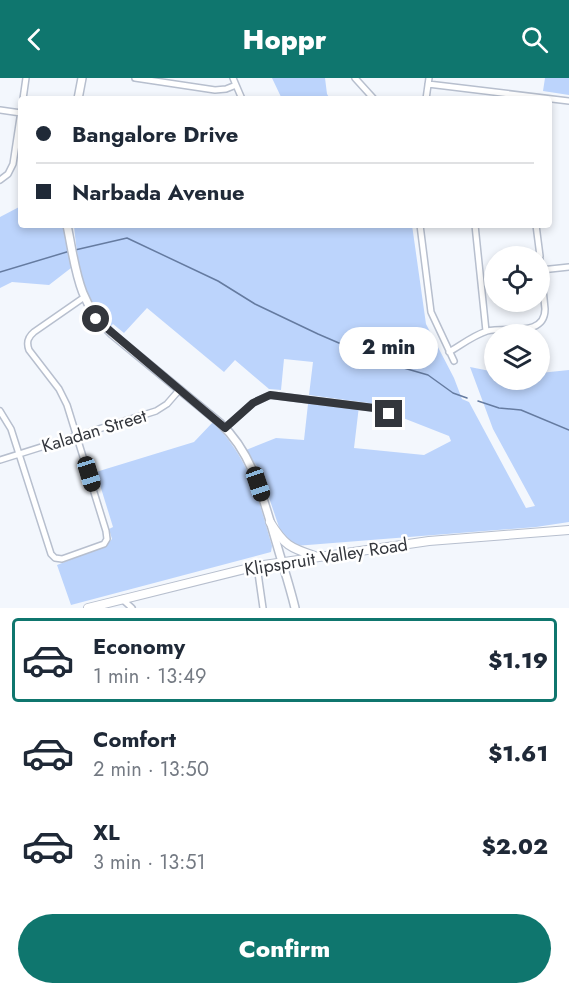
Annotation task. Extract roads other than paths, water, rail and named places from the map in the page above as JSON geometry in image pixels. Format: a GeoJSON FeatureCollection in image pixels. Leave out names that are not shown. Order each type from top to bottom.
{"type":"FeatureCollection","features":[{"type":"Feature","properties":{"kind":"main road"},"geometry":{"type":"LineString","coordinates":[[270,522],[288,546],[317,556]]}},
{"type":"Feature","properties":{"kind":"main road","name":"Klipspruit Valley Road"},"geometry":{"type":"LineString","coordinates":[[88,608],[257,566],[317,556],[454,538],[569,530]]}},
{"type":"Feature","properties":{"kind":"street"},"geometry":{"type":"LineString","coordinates":[[23,96],[26,78]]}},
{"type":"Feature","properties":{"kind":"street"},"geometry":{"type":"LineString","coordinates":[[79,96],[82,78]]}},
{"type":"Feature","properties":{"kind":"street"},"geometry":{"type":"LineString","coordinates":[[135,78],[215,90],[236,85]]}},
{"type":"Feature","properties":{"kind":"street"},"geometry":{"type":"LineString","coordinates":[[233,78],[241,96]]}},
{"type":"Feature","properties":{"kind":"street"},"geometry":{"type":"LineString","coordinates":[[355,78],[371,96]]}},
{"type":"Feature","properties":{"kind":"street"},"geometry":{"type":"LineString","coordinates":[[426,96],[428,81],[527,96]]}},
{"type":"Feature","properties":{"kind":"street"},"geometry":{"type":"LineString","coordinates":[[481,96],[482,90]]}},
{"type":"Feature","properties":{"kind":"street"},"geometry":{"type":"LineString","coordinates":[[552,99],[569,101]]}},
{"type":"Feature","properties":{"kind":"street"},"geometry":{"type":"LineString","coordinates":[[0,110],[18,112]]}},
{"type":"Feature","properties":{"kind":"street"},"geometry":{"type":"LineString","coordinates":[[0,180],[8,174],[13,164],[18,132]]}},
{"type":"Feature","properties":{"kind":"street"},"geometry":{"type":"LineString","coordinates":[[68,228],[83,298],[102,326],[225,428],[249,463],[270,522],[295,608]]}},
{"type":"Feature","properties":{"kind":"street"},"geometry":{"type":"LineString","coordinates":[[420,228],[430,312],[454,361]]}},
{"type":"Feature","properties":{"kind":"street"},"geometry":{"type":"LineString","coordinates":[[475,228],[485,324]]}},
{"type":"Feature","properties":{"kind":"street"},"geometry":{"type":"LineString","coordinates":[[536,228],[539,246]]}},
{"type":"Feature","properties":{"kind":"street"},"geometry":{"type":"LineString","coordinates":[[550,269],[569,267]]}},
{"type":"Feature","properties":{"kind":"street"},"geometry":{"type":"LineString","coordinates":[[0,411],[11,429],[50,551],[58,559],[70,558],[104,544],[107,536],[62,394],[29,350],[27,343],[34,332],[83,298]]}},
{"type":"Feature","properties":{"kind":"street"},"geometry":{"type":"LineString","coordinates":[[449,352],[484,333]]}},
{"type":"Feature","properties":{"kind":"street","name":"Kaladan Street"},"geometry":{"type":"LineString","coordinates":[[0,460],[156,411],[168,404],[180,389]]}},
{"type":"Feature","properties":{"kind":"street"},"geometry":{"type":"LineString","coordinates":[[225,428],[253,403],[270,395],[382,409],[389,414]]}},
{"type":"Feature","properties":{"kind":"street"},"geometry":{"type":"LineString","coordinates":[[257,566],[263,608]]}},
{"type":"Feature","properties":{"kind":"street"},"geometry":{"type":"LineString","coordinates":[[122,599],[132,608]]}},
{"type":"Feature","properties":{"kind":"waterway"},"geometry":{"type":"LineString","coordinates":[[75,250],[127,238],[218,281],[255,304],[318,334],[383,362],[428,375],[453,393],[467,398]]}},
{"type":"Feature","properties":{"kind":"waterway"},"geometry":{"type":"LineString","coordinates":[[0,272],[70,251]]}},
{"type":"Feature","properties":{"kind":"waterway"},"geometry":{"type":"LineString","coordinates":[[478,401],[499,408],[521,410],[569,430]]}}]}
